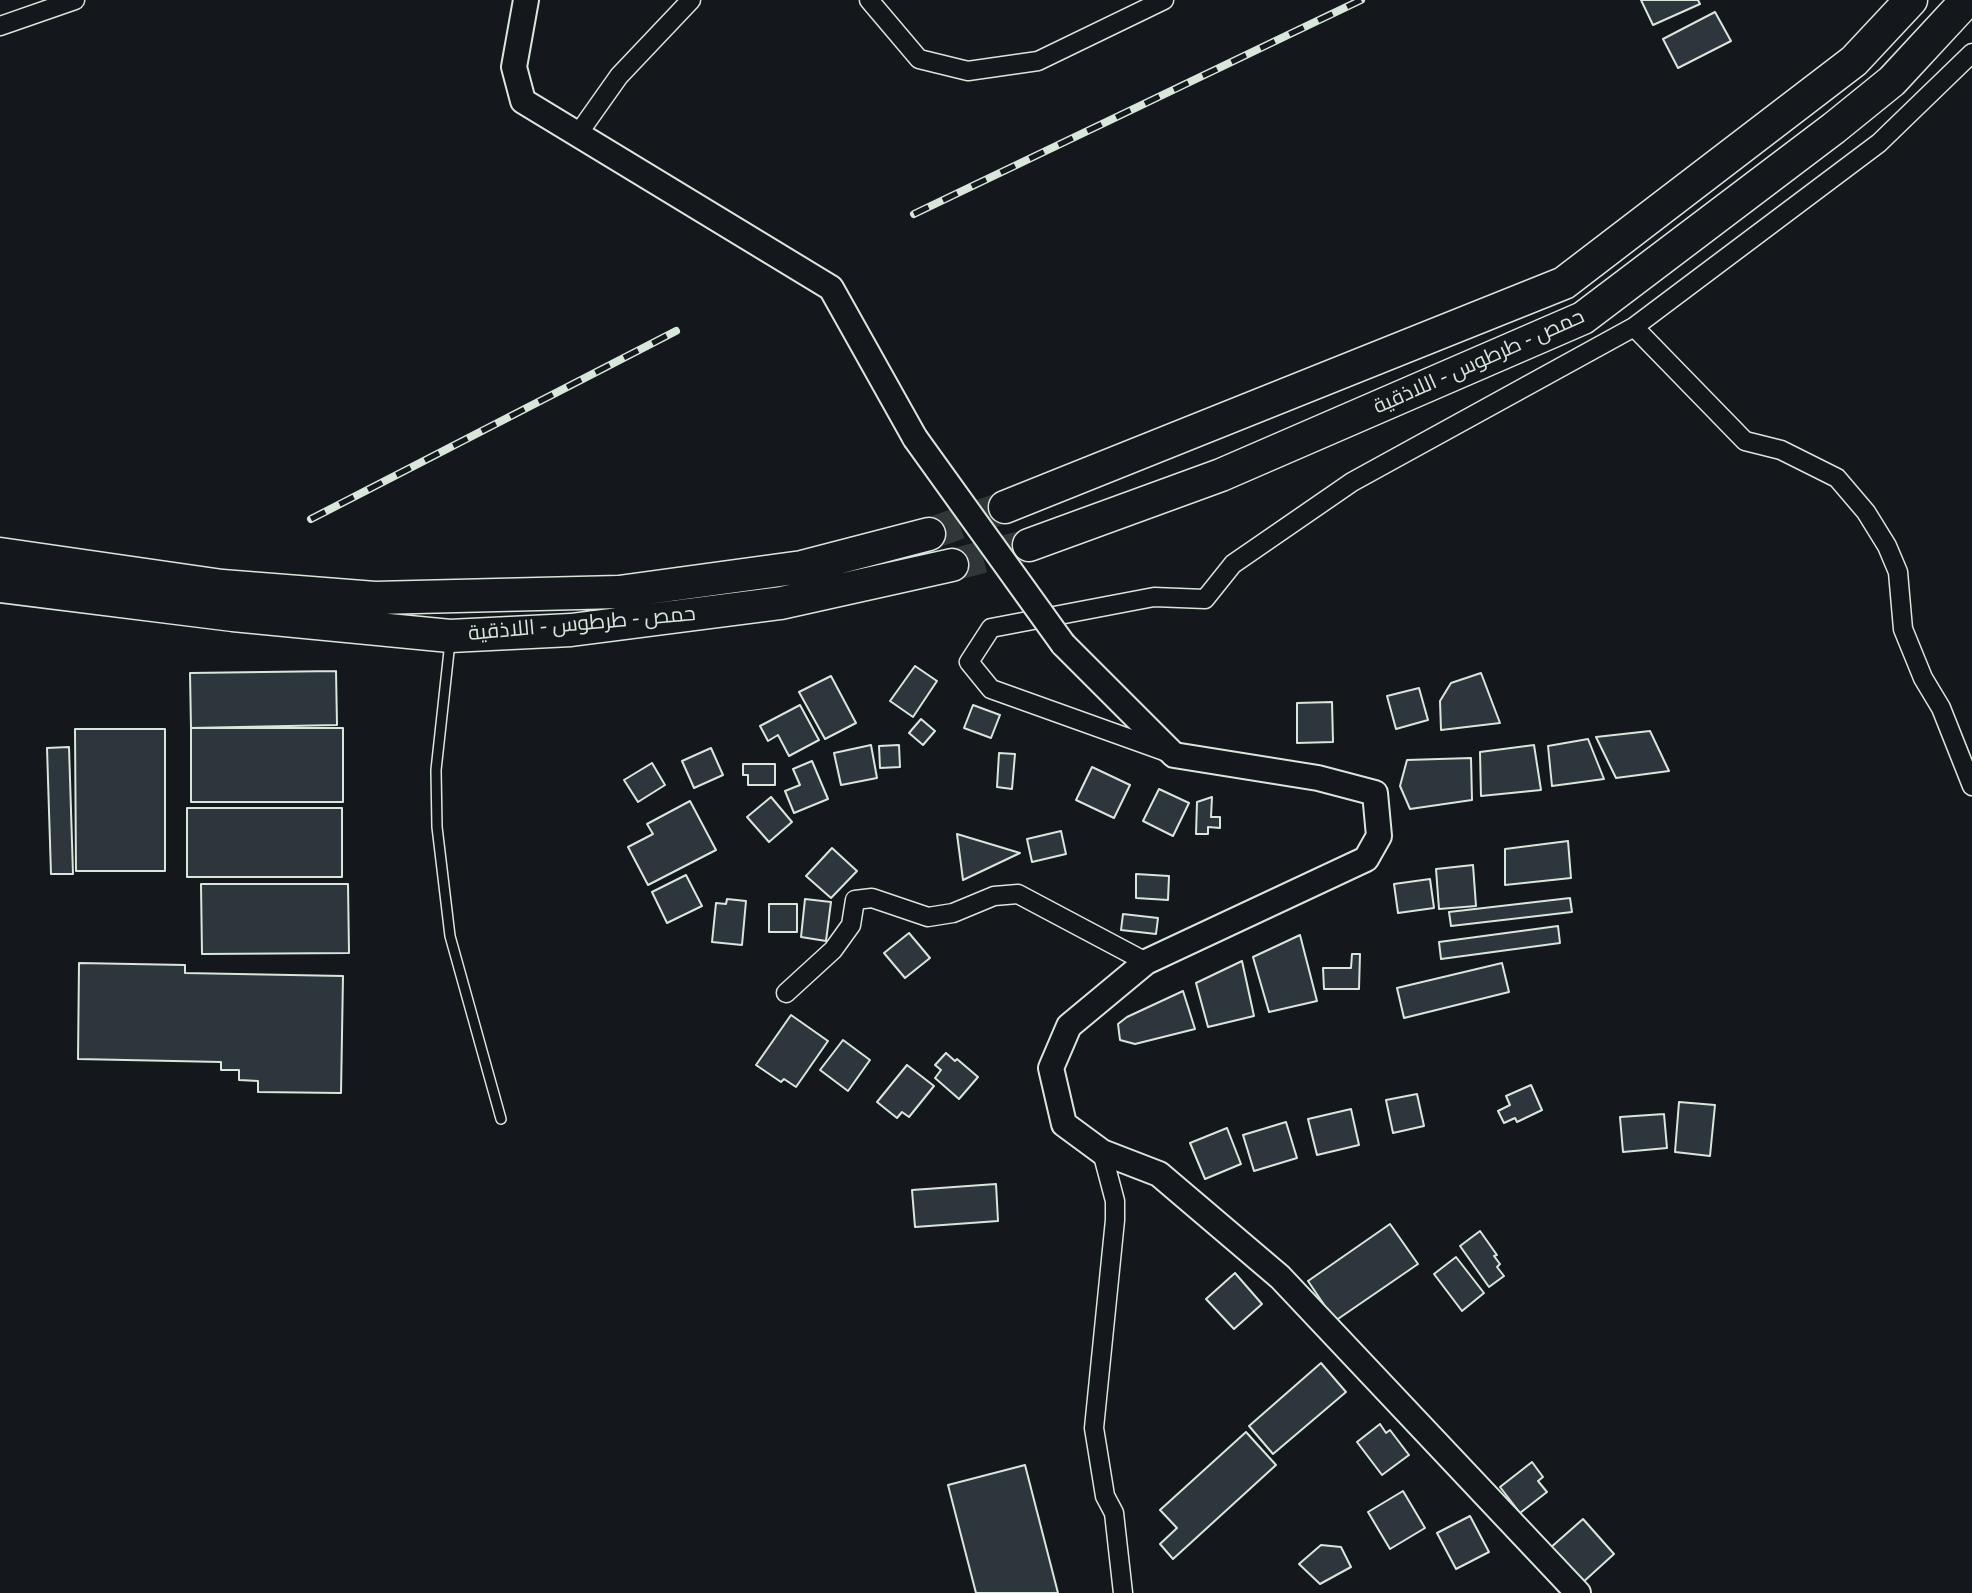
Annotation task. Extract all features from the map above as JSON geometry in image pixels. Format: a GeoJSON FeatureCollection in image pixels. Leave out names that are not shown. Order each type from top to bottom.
{"type":"FeatureCollection","features":[{"type":"Feature","properties":{"kind":"highway","name":"حمص - طرطوس - اللاذقية"},"geometry":{"type":"LineString","coordinates":[[1005,507],[1564,283],[1854,61],[1911,0]]}},
{"type":"Feature","properties":{"kind":"highway","name":"حمص - طرطوس - اللاذقية"},"geometry":{"type":"LineString","coordinates":[[1029,545],[1221,475],[1583,318],[1892,81],[1967,0]]}},
{"type":"Feature","properties":{"kind":"highway","name":"حمص - طرطوس - اللاذقية"},"geometry":{"type":"LineString","coordinates":[[0,554],[222,586],[375,598],[620,592],[802,567],[929,534]]}},
{"type":"Feature","properties":{"kind":"highway","name":"حمص - طرطوس - اللاذقية"},"geometry":{"type":"LineString","coordinates":[[0,586],[233,615],[450,636],[571,629],[781,603],[952,565]]}},
{"type":"Feature","properties":{"kind":"main road"},"geometry":{"type":"LineString","coordinates":[[526,0],[514,67],[523,101],[831,288],[915,438],[1063,644],[1174,755],[1318,778],[1375,793],[1379,835],[1366,859],[1146,962],[1069,1026],[1051,1068],[1064,1124],[1102,1152],[1159,1174],[1280,1277],[1578,1593]]}},
{"type":"Feature","properties":{"kind":"street"},"geometry":{"type":"LineString","coordinates":[[0,26],[75,0]]}},
{"type":"Feature","properties":{"kind":"street"},"geometry":{"type":"LineString","coordinates":[[578,134],[619,76],[691,0]]}},
{"type":"Feature","properties":{"kind":"street"},"geometry":{"type":"LineString","coordinates":[[869,0],[919,59],[968,71],[1038,61],[1161,1]]}},
{"type":"Feature","properties":{"kind":"street"},"geometry":{"type":"LineString","coordinates":[[1174,755],[991,689],[969,662],[991,628],[1153,597],[1205,599],[1233,564],[1352,482],[1634,327],[1879,143],[1972,53]]}},
{"type":"Feature","properties":{"kind":"street"},"geometry":{"type":"LineString","coordinates":[[1634,327],[1745,441],[1781,450],[1838,478],[1866,512],[1887,546],[1898,572],[1903,629],[1923,678],[1941,708],[1972,786]]}},
{"type":"Feature","properties":{"kind":"street"},"geometry":{"type":"LineString","coordinates":[[786,993],[833,950],[851,925],[855,901],[872,898],[928,917],[953,913],[994,896],[1018,894],[1146,962]]}},
{"type":"Feature","properties":{"kind":"street"},"geometry":{"type":"LineString","coordinates":[[1102,1152],[1115,1201],[1115,1220],[1094,1429],[1105,1496],[1114,1513],[1123,1593]]}},
{"type":"Feature","properties":{"kind":"lane"},"geometry":{"type":"LineString","coordinates":[[450,636],[436,770],[437,827],[450,936],[501,1119]]}},
{"type":"Feature","properties":{"kind":"building"},"geometry":{"type":"Polygon","coordinates":[[[1641,0],[1698,0],[1700,4],[1653,25],[1641,0]]]}},
{"type":"Feature","properties":{"kind":"building"},"geometry":{"type":"Polygon","coordinates":[[[1715,12],[1731,41],[1678,68],[1663,39],[1715,12]]]}},
{"type":"Feature","properties":{"kind":"building"},"geometry":{"type":"Polygon","coordinates":[[[915,666],[937,681],[913,717],[890,701],[915,666]]]}},
{"type":"Feature","properties":{"kind":"building"},"geometry":{"type":"Polygon","coordinates":[[[336,671],[337,725],[191,728],[190,673],[336,671]]]}},
{"type":"Feature","properties":{"kind":"building"},"geometry":{"type":"Polygon","coordinates":[[[1481,673],[1500,723],[1441,730],[1440,701],[1451,683],[1481,673]]]}},
{"type":"Feature","properties":{"kind":"building"},"geometry":{"type":"Polygon","coordinates":[[[831,676],[856,723],[825,739],[799,692],[831,676]]]}},
{"type":"Feature","properties":{"kind":"building"},"geometry":{"type":"Polygon","coordinates":[[[1419,688],[1428,720],[1396,729],[1387,696],[1419,688]]]}},
{"type":"Feature","properties":{"kind":"building"},"geometry":{"type":"Polygon","coordinates":[[[1332,702],[1333,742],[1297,743],[1297,703],[1332,702]]]}},
{"type":"Feature","properties":{"kind":"building"},"geometry":{"type":"Polygon","coordinates":[[[800,705],[819,740],[789,756],[778,735],[768,741],[760,726],[800,705]]]}},
{"type":"Feature","properties":{"kind":"building"},"geometry":{"type":"Polygon","coordinates":[[[973,705],[1000,715],[991,738],[964,728],[973,705]]]}},
{"type":"Feature","properties":{"kind":"building"},"geometry":{"type":"Polygon","coordinates":[[[921,719],[935,731],[923,745],[909,733],[921,719]]]}},
{"type":"Feature","properties":{"kind":"building"},"geometry":{"type":"Polygon","coordinates":[[[191,728],[343,728],[343,802],[191,802],[191,728]]]}},
{"type":"Feature","properties":{"kind":"building"},"geometry":{"type":"Polygon","coordinates":[[[75,729],[165,729],[165,871],[76,871],[75,729]]]}},
{"type":"Feature","properties":{"kind":"building"},"geometry":{"type":"Polygon","coordinates":[[[1650,731],[1669,771],[1616,778],[1596,737],[1650,731]]]}},
{"type":"Feature","properties":{"kind":"building"},"geometry":{"type":"Polygon","coordinates":[[[1588,739],[1604,779],[1552,786],[1548,746],[1588,739]]]}},
{"type":"Feature","properties":{"kind":"building"},"geometry":{"type":"Polygon","coordinates":[[[871,745],[877,778],[841,785],[834,753],[871,745]]]}},
{"type":"Feature","properties":{"kind":"building"},"geometry":{"type":"Polygon","coordinates":[[[899,745],[900,767],[880,768],[879,746],[899,745]]]}},
{"type":"Feature","properties":{"kind":"building"},"geometry":{"type":"Polygon","coordinates":[[[1534,745],[1541,790],[1481,796],[1480,752],[1534,745]]]}},
{"type":"Feature","properties":{"kind":"building"},"geometry":{"type":"Polygon","coordinates":[[[69,747],[73,874],[51,874],[47,748],[69,747]]]}},
{"type":"Feature","properties":{"kind":"building"},"geometry":{"type":"Polygon","coordinates":[[[711,748],[723,775],[694,788],[682,761],[711,748]]]}},
{"type":"Feature","properties":{"kind":"building"},"geometry":{"type":"Polygon","coordinates":[[[999,753],[1015,754],[1012,789],[997,787],[999,753]]]}},
{"type":"Feature","properties":{"kind":"building"},"geometry":{"type":"Polygon","coordinates":[[[1471,758],[1472,800],[1410,809],[1400,786],[1407,760],[1471,758]]]}},
{"type":"Feature","properties":{"kind":"building"},"geometry":{"type":"Polygon","coordinates":[[[812,761],[828,799],[794,813],[785,791],[800,785],[793,769],[812,761]]]}},
{"type":"Feature","properties":{"kind":"building"},"geometry":{"type":"Polygon","coordinates":[[[652,763],[665,785],[638,802],[624,780],[652,763]]]}},
{"type":"Feature","properties":{"kind":"building"},"geometry":{"type":"Polygon","coordinates":[[[743,764],[775,764],[775,785],[748,785],[748,775],[743,775],[743,764]]]}},
{"type":"Feature","properties":{"kind":"building"},"geometry":{"type":"Polygon","coordinates":[[[1092,767],[1130,785],[1114,818],[1076,800],[1092,767]]]}},
{"type":"Feature","properties":{"kind":"building"},"geometry":{"type":"Polygon","coordinates":[[[1159,789],[1189,803],[1173,836],[1143,821],[1159,789]]]}},
{"type":"Feature","properties":{"kind":"building"},"geometry":{"type":"Polygon","coordinates":[[[771,797],[792,822],[769,842],[747,817],[771,797]]]}},
{"type":"Feature","properties":{"kind":"building"},"geometry":{"type":"Polygon","coordinates":[[[1212,797],[1211,817],[1220,817],[1220,828],[1208,827],[1208,834],[1196,834],[1197,802],[1212,797]]]}},
{"type":"Feature","properties":{"kind":"building"},"geometry":{"type":"Polygon","coordinates":[[[690,801],[716,850],[648,885],[628,847],[653,834],[647,824],[690,801]]]}},
{"type":"Feature","properties":{"kind":"building"},"geometry":{"type":"Polygon","coordinates":[[[187,808],[342,808],[342,877],[187,877],[187,808]]]}},
{"type":"Feature","properties":{"kind":"building"},"geometry":{"type":"Polygon","coordinates":[[[1061,831],[1066,854],[1032,862],[1027,839],[1061,831]]]}},
{"type":"Feature","properties":{"kind":"building"},"geometry":{"type":"Polygon","coordinates":[[[957,834],[1020,853],[963,880],[957,834]]]}},
{"type":"Feature","properties":{"kind":"building"},"geometry":{"type":"Polygon","coordinates":[[[1568,841],[1571,878],[1505,885],[1505,849],[1568,841]]]}},
{"type":"Feature","properties":{"kind":"building"},"geometry":{"type":"Polygon","coordinates":[[[832,848],[857,871],[831,898],[806,876],[832,848]]]}},
{"type":"Feature","properties":{"kind":"building"},"geometry":{"type":"Polygon","coordinates":[[[1473,865],[1476,906],[1439,909],[1436,869],[1473,865]]]}},
{"type":"Feature","properties":{"kind":"building"},"geometry":{"type":"Polygon","coordinates":[[[1136,874],[1169,876],[1168,900],[1136,898],[1136,874]]]}},
{"type":"Feature","properties":{"kind":"building"},"geometry":{"type":"Polygon","coordinates":[[[686,875],[702,906],[667,923],[652,892],[686,875]]]}},
{"type":"Feature","properties":{"kind":"building"},"geometry":{"type":"Polygon","coordinates":[[[1430,879],[1434,908],[1398,913],[1394,884],[1430,879]]]}},
{"type":"Feature","properties":{"kind":"building"},"geometry":{"type":"Polygon","coordinates":[[[201,884],[348,884],[349,953],[202,954],[201,884]]]}},
{"type":"Feature","properties":{"kind":"building"},"geometry":{"type":"Polygon","coordinates":[[[1570,898],[1572,912],[1451,926],[1449,912],[1570,898]]]}},
{"type":"Feature","properties":{"kind":"building"},"geometry":{"type":"Polygon","coordinates":[[[727,899],[746,901],[742,945],[712,942],[716,903],[726,904],[727,899]]]}},
{"type":"Feature","properties":{"kind":"building"},"geometry":{"type":"Polygon","coordinates":[[[805,899],[831,902],[826,941],[801,937],[805,899]]]}},
{"type":"Feature","properties":{"kind":"building"},"geometry":{"type":"Polygon","coordinates":[[[769,904],[797,904],[797,932],[769,932],[769,904]]]}},
{"type":"Feature","properties":{"kind":"building"},"geometry":{"type":"Polygon","coordinates":[[[1123,914],[1158,918],[1156,934],[1121,930],[1123,914]]]}},
{"type":"Feature","properties":{"kind":"building"},"geometry":{"type":"Polygon","coordinates":[[[1558,926],[1560,943],[1441,959],[1439,942],[1558,926]]]}},
{"type":"Feature","properties":{"kind":"building"},"geometry":{"type":"Polygon","coordinates":[[[909,933],[930,958],[905,978],[884,953],[909,933]]]}},
{"type":"Feature","properties":{"kind":"building"},"geometry":{"type":"Polygon","coordinates":[[[1300,935],[1317,1001],[1269,1012],[1253,957],[1300,935]]]}},
{"type":"Feature","properties":{"kind":"building"},"geometry":{"type":"Polygon","coordinates":[[[1352,954],[1360,954],[1359,989],[1324,989],[1323,968],[1351,968],[1352,954]]]}},
{"type":"Feature","properties":{"kind":"building"},"geometry":{"type":"Polygon","coordinates":[[[1242,961],[1254,1016],[1208,1027],[1196,983],[1242,961]]]}},
{"type":"Feature","properties":{"kind":"building"},"geometry":{"type":"Polygon","coordinates":[[[79,963],[185,965],[185,973],[343,976],[341,1093],[258,1092],[258,1081],[239,1080],[239,1070],[221,1070],[221,1062],[78,1059],[79,963]]]}},
{"type":"Feature","properties":{"kind":"building"},"geometry":{"type":"Polygon","coordinates":[[[1502,963],[1509,992],[1404,1018],[1397,988],[1502,963]]]}},
{"type":"Feature","properties":{"kind":"building"},"geometry":{"type":"Polygon","coordinates":[[[1183,991],[1195,1029],[1135,1044],[1120,1040],[1118,1024],[1127,1017],[1183,991]]]}},
{"type":"Feature","properties":{"kind":"building"},"geometry":{"type":"Polygon","coordinates":[[[791,1015],[828,1041],[796,1087],[784,1079],[781,1082],[756,1065],[791,1015]]]}},
{"type":"Feature","properties":{"kind":"building"},"geometry":{"type":"Polygon","coordinates":[[[843,1040],[870,1060],[848,1091],[820,1070],[843,1040]]]}},
{"type":"Feature","properties":{"kind":"building"},"geometry":{"type":"Polygon","coordinates":[[[946,1053],[978,1077],[959,1099],[935,1078],[941,1070],[935,1065],[946,1053]]]}},
{"type":"Feature","properties":{"kind":"building"},"geometry":{"type":"Polygon","coordinates":[[[907,1065],[934,1086],[909,1117],[902,1112],[897,1118],[877,1102],[907,1065]]]}},
{"type":"Feature","properties":{"kind":"building"},"geometry":{"type":"Polygon","coordinates":[[[1531,1085],[1542,1110],[1517,1122],[1515,1118],[1504,1123],[1498,1111],[1510,1105],[1506,1096],[1531,1085]]]}},
{"type":"Feature","properties":{"kind":"building"},"geometry":{"type":"Polygon","coordinates":[[[1417,1094],[1424,1126],[1393,1133],[1386,1100],[1417,1094]]]}},
{"type":"Feature","properties":{"kind":"building"},"geometry":{"type":"Polygon","coordinates":[[[1679,1102],[1715,1105],[1710,1156],[1675,1152],[1679,1102]]]}},
{"type":"Feature","properties":{"kind":"building"},"geometry":{"type":"Polygon","coordinates":[[[1351,1109],[1359,1145],[1317,1155],[1308,1119],[1351,1109]]]}},
{"type":"Feature","properties":{"kind":"building"},"geometry":{"type":"Polygon","coordinates":[[[1664,1114],[1667,1148],[1623,1152],[1620,1117],[1664,1114]]]}},
{"type":"Feature","properties":{"kind":"building"},"geometry":{"type":"Polygon","coordinates":[[[1286,1122],[1297,1158],[1254,1171],[1243,1135],[1286,1122]]]}},
{"type":"Feature","properties":{"kind":"building"},"geometry":{"type":"Polygon","coordinates":[[[1227,1128],[1241,1164],[1205,1179],[1190,1143],[1227,1128]]]}},
{"type":"Feature","properties":{"kind":"building"},"geometry":{"type":"Polygon","coordinates":[[[996,1184],[998,1221],[915,1227],[912,1190],[996,1184]]]}},
{"type":"Feature","properties":{"kind":"building"},"geometry":{"type":"Polygon","coordinates":[[[1390,1224],[1418,1264],[1335,1321],[1308,1281],[1390,1224]]]}},
{"type":"Feature","properties":{"kind":"building"},"geometry":{"type":"Polygon","coordinates":[[[1480,1231],[1497,1255],[1494,1256],[1500,1264],[1497,1267],[1504,1276],[1489,1287],[1460,1246],[1480,1231]]]}},
{"type":"Feature","properties":{"kind":"building"},"geometry":{"type":"Polygon","coordinates":[[[1456,1257],[1484,1293],[1462,1311],[1434,1274],[1456,1257]]]}},
{"type":"Feature","properties":{"kind":"building"},"geometry":{"type":"Polygon","coordinates":[[[1235,1273],[1262,1304],[1234,1329],[1206,1299],[1235,1273]]]}},
{"type":"Feature","properties":{"kind":"building"},"geometry":{"type":"Polygon","coordinates":[[[1321,1363],[1346,1392],[1273,1454],[1249,1426],[1321,1363]]]}},
{"type":"Feature","properties":{"kind":"building"},"geometry":{"type":"Polygon","coordinates":[[[1380,1424],[1386,1433],[1390,1430],[1409,1455],[1382,1475],[1357,1442],[1380,1424]]]}},
{"type":"Feature","properties":{"kind":"building"},"geometry":{"type":"Polygon","coordinates":[[[1246,1432],[1276,1465],[1173,1559],[1160,1544],[1177,1528],[1160,1510],[1246,1432]]]}},
{"type":"Feature","properties":{"kind":"building"},"geometry":{"type":"Polygon","coordinates":[[[1532,1462],[1543,1477],[1538,1481],[1547,1492],[1520,1513],[1500,1487],[1532,1462]]]}},
{"type":"Feature","properties":{"kind":"building"},"geometry":{"type":"Polygon","coordinates":[[[1025,1465],[1058,1593],[976,1593],[948,1485],[1025,1465]]]}},
{"type":"Feature","properties":{"kind":"building"},"geometry":{"type":"Polygon","coordinates":[[[1403,1491],[1425,1528],[1390,1549],[1368,1512],[1403,1491]]]}},
{"type":"Feature","properties":{"kind":"building"},"geometry":{"type":"Polygon","coordinates":[[[1470,1516],[1489,1552],[1456,1569],[1437,1533],[1470,1516]]]}},
{"type":"Feature","properties":{"kind":"building"},"geometry":{"type":"Polygon","coordinates":[[[1583,1519],[1614,1554],[1581,1584],[1549,1549],[1583,1519]]]}},
{"type":"Feature","properties":{"kind":"building"},"geometry":{"type":"Polygon","coordinates":[[[1321,1545],[1341,1547],[1351,1567],[1320,1584],[1299,1564],[1321,1545]]]}},
{"type":"Feature","properties":{"kind":"tunnel"},"geometry":{"type":"LineString","coordinates":[[929,534],[1005,507]]}},
{"type":"Feature","properties":{"kind":"tunnel"},"geometry":{"type":"LineString","coordinates":[[952,565],[1029,545]]}},
{"type":"Feature","properties":{"kind":"railway"},"geometry":{"type":"LineString","coordinates":[[914,214],[1361,0]]}},
{"type":"Feature","properties":{"kind":"railway"},"geometry":{"type":"LineString","coordinates":[[311,519],[676,331]]}}]}
